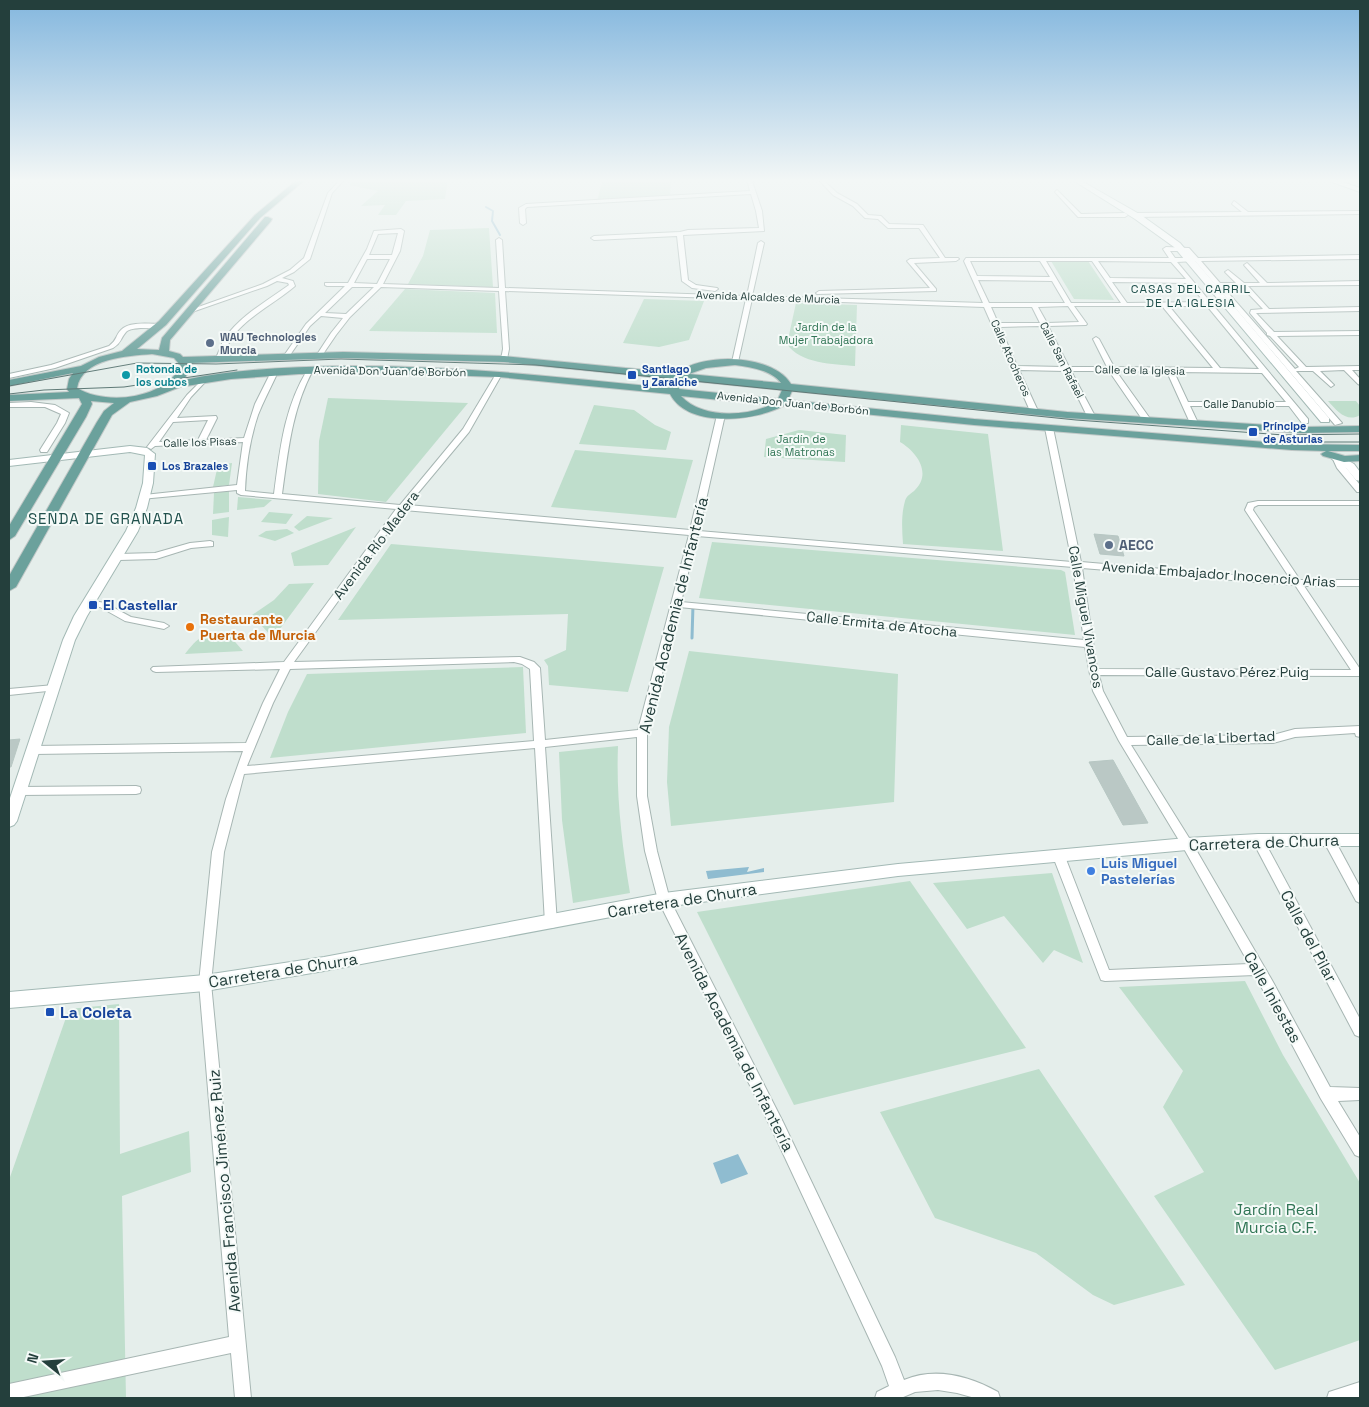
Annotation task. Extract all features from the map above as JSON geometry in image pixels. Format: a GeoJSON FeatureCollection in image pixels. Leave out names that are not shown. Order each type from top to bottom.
{"type":"FeatureCollection","features":[{"type":"Feature","properties":{"kind":"main road"},"geometry":{"type":"LineString","coordinates":[[9,383],[85,368],[118,355],[143,342],[161,326],[232,245]]}},
{"type":"Feature","properties":{"kind":"main road"},"geometry":{"type":"LineString","coordinates":[[164,352],[165,340],[246,245]]}},
{"type":"Feature","properties":{"kind":"main road"},"geometry":{"type":"LineString","coordinates":[[1167,245],[1176,260],[1311,423],[1343,426],[1360,440]]}},
{"type":"Feature","properties":{"kind":"main road"},"geometry":{"type":"LineString","coordinates":[[1176,245],[1192,259],[1311,423]]}},
{"type":"Feature","properties":{"kind":"main road"},"geometry":{"type":"LineString","coordinates":[[9,398],[41,395],[81,397],[108,401],[126,400],[148,395],[167,387],[178,380],[184,373],[186,366],[182,360],[164,352],[118,355]]}},
{"type":"Feature","properties":{"kind":"main road","name":"Avenida Don Juan de Borbón"},"geometry":{"type":"LineString","coordinates":[[182,360],[393,355],[504,358],[1091,416],[1194,423],[1311,423],[1360,429]]}},
{"type":"Feature","properties":{"kind":"main road"},"geometry":{"type":"LineString","coordinates":[[735,362],[769,370],[781,377],[787,386],[787,394],[782,402],[763,412],[743,416],[721,416],[703,412],[688,406],[678,399],[674,390],[675,382],[680,375],[704,365],[735,362]]}},
{"type":"Feature","properties":{"kind":"main road"},"geometry":{"type":"LineString","coordinates":[[9,536],[85,410],[86,404],[72,389],[71,382],[85,368]]}},
{"type":"Feature","properties":{"kind":"main road","name":"Avenida Don Juan de Borbón"},"geometry":{"type":"LineString","coordinates":[[167,387],[205,379],[310,370],[430,370],[500,374],[1049,428],[1315,448],[1360,456]]}},
{"type":"Feature","properties":{"kind":"main road"},"geometry":{"type":"LineString","coordinates":[[9,587],[108,413],[126,400]]}},
{"type":"Feature","properties":{"kind":"main road"},"geometry":{"type":"LineString","coordinates":[[1311,423],[1305,438],[1315,448],[1336,457],[1350,466],[1360,478]]}},
{"type":"Feature","properties":{"kind":"main road"},"geometry":{"type":"LineString","coordinates":[[9,463],[150,448],[144,497],[139,519],[119,557],[88,603],[69,639],[34,750],[9,820]]}},
{"type":"Feature","properties":{"kind":"main road"},"geometry":{"type":"LineString","coordinates":[[1336,457],[1360,456]]}},
{"type":"Feature","properties":{"kind":"main road","name":"Carretera de Churra"},"geometry":{"type":"LineString","coordinates":[[9,1000],[205,984],[551,923],[664,900],[898,870],[1058,854],[1188,844],[1258,840],[1360,840]]}},
{"type":"Feature","properties":{"kind":"street"},"geometry":{"type":"LineString","coordinates":[[190,311],[241,294],[292,271],[307,259],[312,245]]}},
{"type":"Feature","properties":{"kind":"street"},"geometry":{"type":"LineString","coordinates":[[286,357],[292,346],[319,314],[350,285],[371,245]]}},
{"type":"Feature","properties":{"kind":"street"},"geometry":{"type":"LineString","coordinates":[[319,356],[333,334],[348,316],[379,286],[394,257],[398,245]]}},
{"type":"Feature","properties":{"kind":"street"},"geometry":{"type":"LineString","coordinates":[[499,245],[506,349],[504,358]]}},
{"type":"Feature","properties":{"kind":"street"},"geometry":{"type":"LineString","coordinates":[[681,245],[685,281],[694,287],[750,294]]}},
{"type":"Feature","properties":{"kind":"street"},"geometry":{"type":"LineString","coordinates":[[735,362],[761,245]]}},
{"type":"Feature","properties":{"kind":"street"},"geometry":{"type":"LineString","coordinates":[[933,245],[943,259]]}},
{"type":"Feature","properties":{"kind":"street"},"geometry":{"type":"LineString","coordinates":[[1170,248],[1180,248]]}},
{"type":"Feature","properties":{"kind":"street"},"geometry":{"type":"LineString","coordinates":[[366,257],[394,257]]}},
{"type":"Feature","properties":{"kind":"street"},"geometry":{"type":"LineString","coordinates":[[1042,259],[1176,260],[1360,257]]}},
{"type":"Feature","properties":{"kind":"street"},"geometry":{"type":"LineString","coordinates":[[1208,258],[1236,262],[1360,261]]}},
{"type":"Feature","properties":{"kind":"street"},"geometry":{"type":"LineString","coordinates":[[948,303],[934,290],[910,261],[956,259]]}},
{"type":"Feature","properties":{"kind":"street","name":"Calle Atocheros"},"geometry":{"type":"LineString","coordinates":[[1034,411],[997,324],[967,261],[968,259],[1042,259]]}},
{"type":"Feature","properties":{"kind":"street"},"geometry":{"type":"LineString","coordinates":[[997,324],[1084,324],[1069,304],[1042,259]]}},
{"type":"Feature","properties":{"kind":"street"},"geometry":{"type":"LineString","coordinates":[[1192,259],[1218,285],[1343,426]]}},
{"type":"Feature","properties":{"kind":"street"},"geometry":{"type":"LineString","coordinates":[[1094,260],[1125,304]]}},
{"type":"Feature","properties":{"kind":"street"},"geometry":{"type":"LineString","coordinates":[[1176,260],[1190,281],[1291,404],[1311,423]]}},
{"type":"Feature","properties":{"kind":"street"},"geometry":{"type":"LineString","coordinates":[[1247,266],[1265,284]]}},
{"type":"Feature","properties":{"kind":"street"},"geometry":{"type":"LineString","coordinates":[[1228,272],[1267,310]]}},
{"type":"Feature","properties":{"kind":"street"},"geometry":{"type":"LineString","coordinates":[[976,278],[1055,279]]}},
{"type":"Feature","properties":{"kind":"street"},"geometry":{"type":"LineString","coordinates":[[218,358],[223,352],[224,345],[250,317],[292,286],[291,282],[277,279]]}},
{"type":"Feature","properties":{"kind":"street"},"geometry":{"type":"LineString","coordinates":[[1108,280],[1190,281]]}},
{"type":"Feature","properties":{"kind":"street","name":"Avenida Alcaldes de Murcia"},"geometry":{"type":"LineString","coordinates":[[327,284],[503,290],[750,294],[814,299],[988,305],[1209,304]]}},
{"type":"Feature","properties":{"kind":"street"},"geometry":{"type":"LineString","coordinates":[[1218,285],[1359,285]]}},
{"type":"Feature","properties":{"kind":"street"},"geometry":{"type":"LineString","coordinates":[[814,299],[816,294],[822,293],[934,290]]}},
{"type":"Feature","properties":{"kind":"street","name":"Calle San Rafael"},"geometry":{"type":"LineString","coordinates":[[1034,304],[1091,416]]}},
{"type":"Feature","properties":{"kind":"street"},"geometry":{"type":"LineString","coordinates":[[1164,304],[1219,371]]}},
{"type":"Feature","properties":{"kind":"street"},"geometry":{"type":"LineString","coordinates":[[1304,368],[1252,312],[1257,310],[1360,309]]}},
{"type":"Feature","properties":{"kind":"street"},"geometry":{"type":"LineString","coordinates":[[319,314],[348,316]]}},
{"type":"Feature","properties":{"kind":"street"},"geometry":{"type":"LineString","coordinates":[[9,376],[53,367],[111,348],[118,342],[124,330],[131,327],[161,326]]}},
{"type":"Feature","properties":{"kind":"street"},"geometry":{"type":"LineString","coordinates":[[1258,332],[1275,337],[1360,339]]}},
{"type":"Feature","properties":{"kind":"street"},"geometry":{"type":"LineString","coordinates":[[1267,342],[1275,337],[1360,333]]}},
{"type":"Feature","properties":{"kind":"street"},"geometry":{"type":"LineString","coordinates":[[1096,339],[1112,370],[1147,420]]}},
{"type":"Feature","properties":{"kind":"street"},"geometry":{"type":"LineString","coordinates":[[224,345],[241,358]]}},
{"type":"Feature","properties":{"kind":"street","name":"Calle de la Iglesia"},"geometry":{"type":"LineString","coordinates":[[1016,368],[1264,371]]}},
{"type":"Feature","properties":{"kind":"street"},"geometry":{"type":"LineString","coordinates":[[1290,368],[1360,368]]}},
{"type":"Feature","properties":{"kind":"street"},"geometry":{"type":"LineString","coordinates":[[1314,368],[1331,385]]}},
{"type":"Feature","properties":{"kind":"street"},"geometry":{"type":"LineString","coordinates":[[1346,368],[1360,383]]}},
{"type":"Feature","properties":{"kind":"street"},"geometry":{"type":"LineString","coordinates":[[278,496],[287,429],[296,398],[310,370]]}},
{"type":"Feature","properties":{"kind":"street"},"geometry":{"type":"LineString","coordinates":[[1170,370],[1194,423]]}},
{"type":"Feature","properties":{"kind":"street"},"geometry":{"type":"LineString","coordinates":[[144,497],[241,487],[241,475],[248,440],[258,405],[274,372]]}},
{"type":"Feature","properties":{"kind":"street","name":"Avenida Río Madera"},"geometry":{"type":"LineString","coordinates":[[205,984],[218,852],[240,771],[268,703],[287,665],[402,507],[466,430],[500,374]]}},
{"type":"Feature","properties":{"kind":"street"},"geometry":{"type":"LineString","coordinates":[[150,448],[205,379]]}},
{"type":"Feature","properties":{"kind":"street","name":"Calle Danubio"},"geometry":{"type":"LineString","coordinates":[[1186,404],[1291,404]]}},
{"type":"Feature","properties":{"kind":"street"},"geometry":{"type":"LineString","coordinates":[[9,405],[49,405],[60,408],[65,413],[62,422],[44,450]]}},
{"type":"Feature","properties":{"kind":"street","name":"Avenida Academia de Infantería"},"geometry":{"type":"LineString","coordinates":[[721,416],[694,533],[642,733],[642,796],[651,852],[664,900],[778,1127],[889,1363],[899,1390]]}},
{"type":"Feature","properties":{"kind":"street"},"geometry":{"type":"LineString","coordinates":[[171,420],[213,418],[201,442]]}},
{"type":"Feature","properties":{"kind":"street","name":"Calle Miguel Vivancos"},"geometry":{"type":"LineString","coordinates":[[1049,428],[1077,564],[1093,672],[1098,692],[1124,741],[1188,844]]}},
{"type":"Feature","properties":{"kind":"street","name":"Calle los Pisas"},"geometry":{"type":"LineString","coordinates":[[150,448],[201,442],[248,440]]}},
{"type":"Feature","properties":{"kind":"street"},"geometry":{"type":"LineString","coordinates":[[1336,457],[1340,466],[1360,490]]}},
{"type":"Feature","properties":{"kind":"street","name":"Avenida Embajador Inocencio Arias"},"geometry":{"type":"LineString","coordinates":[[241,487],[241,493],[694,533],[1298,583],[1360,583]]}},
{"type":"Feature","properties":{"kind":"street"},"geometry":{"type":"LineString","coordinates":[[1359,673],[1249,510],[1251,504],[1360,504]]}},
{"type":"Feature","properties":{"kind":"street"},"geometry":{"type":"LineString","coordinates":[[119,557],[156,556],[190,546],[210,544]]}},
{"type":"Feature","properties":{"kind":"street"},"geometry":{"type":"LineString","coordinates":[[88,603],[102,605],[128,619],[164,626]]}},
{"type":"Feature","properties":{"kind":"street","name":"Calle Ermita de Atocha"},"geometry":{"type":"LineString","coordinates":[[675,604],[1089,644]]}},
{"type":"Feature","properties":{"kind":"street"},"geometry":{"type":"LineString","coordinates":[[156,669],[524,660],[530,662],[535,668],[551,923]]}},
{"type":"Feature","properties":{"kind":"street","name":"Calle Gustavo Pérez Puig"},"geometry":{"type":"LineString","coordinates":[[1093,672],[1359,673]]}},
{"type":"Feature","properties":{"kind":"street"},"geometry":{"type":"LineString","coordinates":[[9,692],[54,688]]}},
{"type":"Feature","properties":{"kind":"street","name":"Calle de la Libertad"},"geometry":{"type":"LineString","coordinates":[[1124,741],[1273,739],[1296,732],[1359,731]]}},
{"type":"Feature","properties":{"kind":"street"},"geometry":{"type":"LineString","coordinates":[[240,771],[642,733]]}},
{"type":"Feature","properties":{"kind":"street"},"geometry":{"type":"LineString","coordinates":[[34,750],[249,747]]}},
{"type":"Feature","properties":{"kind":"street"},"geometry":{"type":"LineString","coordinates":[[19,791],[136,790]]}},
{"type":"Feature","properties":{"kind":"street","name":"Calle del Pilar"},"geometry":{"type":"LineString","coordinates":[[1258,840],[1360,1031]]}},
{"type":"Feature","properties":{"kind":"street"},"geometry":{"type":"LineString","coordinates":[[1329,840],[1360,898]]}},
{"type":"Feature","properties":{"kind":"street","name":"Calle Iniestas"},"geometry":{"type":"LineString","coordinates":[[1188,844],[1326,1094],[1360,1150]]}},
{"type":"Feature","properties":{"kind":"street"},"geometry":{"type":"LineString","coordinates":[[1058,854],[1105,976],[1258,969]]}},
{"type":"Feature","properties":{"kind":"street","name":"Avenida Francisco Jiménez Ruiz"},"geometry":{"type":"LineString","coordinates":[[205,984],[243,1398]]}},
{"type":"Feature","properties":{"kind":"street"},"geometry":{"type":"LineString","coordinates":[[1326,1094],[1360,1094]]}},
{"type":"Feature","properties":{"kind":"street"},"geometry":{"type":"LineString","coordinates":[[9,1392],[237,1343]]}},
{"type":"Feature","properties":{"kind":"street"},"geometry":{"type":"LineString","coordinates":[[883,1398],[919,1383],[952,1383],[992,1398]]}},
{"type":"Feature","properties":{"kind":"street"},"geometry":{"type":"LineString","coordinates":[[1335,1398],[1360,1390]]}},
{"type":"Feature","properties":{"kind":"green space"},"geometry":{"type":"Polygon","coordinates":[[[426,245],[490,245],[493,287],[408,284],[423,256],[426,245]]]}},
{"type":"Feature","properties":{"kind":"green space"},"geometry":{"type":"Polygon","coordinates":[[[1051,261],[1088,261],[1114,300],[1074,299],[1051,261]]]}},
{"type":"Feature","properties":{"kind":"green space"},"geometry":{"type":"Polygon","coordinates":[[[405,289],[495,293],[497,333],[369,331],[405,289]]]}},
{"type":"Feature","properties":{"kind":"green space"},"geometry":{"type":"Polygon","coordinates":[[[644,299],[704,301],[689,340],[659,347],[623,343],[644,299]]]}},
{"type":"Feature","properties":{"kind":"green space","name":"Jardín de la Mujer Trabajadora"},"geometry":{"type":"Polygon","coordinates":[[[796,303],[857,305],[855,366],[818,362],[800,356],[793,351],[787,344],[796,303]]]}},
{"type":"Feature","properties":{"kind":"green space"},"geometry":{"type":"Polygon","coordinates":[[[328,398],[468,403],[386,502],[318,494],[319,441],[328,398]]]}},
{"type":"Feature","properties":{"kind":"green space"},"geometry":{"type":"Polygon","coordinates":[[[1328,401],[1356,401],[1360,406],[1360,415],[1351,418],[1342,415],[1328,401]]]}},
{"type":"Feature","properties":{"kind":"green space"},"geometry":{"type":"Polygon","coordinates":[[[594,405],[634,410],[655,425],[671,432],[666,450],[579,444],[594,405]]]}},
{"type":"Feature","properties":{"kind":"green space"},"geometry":{"type":"Polygon","coordinates":[[[901,425],[988,434],[1003,551],[903,544],[902,517],[905,501],[920,483],[922,470],[917,457],[900,442],[901,425]]]}},
{"type":"Feature","properties":{"kind":"green space","name":"Jardín de las Matronas"},"geometry":{"type":"Polygon","coordinates":[[[799,430],[846,435],[845,462],[764,457],[766,439],[799,430]]]}},
{"type":"Feature","properties":{"kind":"green space"},"geometry":{"type":"Polygon","coordinates":[[[575,450],[693,460],[676,518],[551,507],[575,450]]]}},
{"type":"Feature","properties":{"kind":"green space"},"geometry":{"type":"Polygon","coordinates":[[[232,463],[229,485],[213,487],[218,465],[232,463]]]}},
{"type":"Feature","properties":{"kind":"green space"},"geometry":{"type":"Polygon","coordinates":[[[229,491],[229,512],[213,514],[214,493],[229,491]]]}},
{"type":"Feature","properties":{"kind":"green space"},"geometry":{"type":"Polygon","coordinates":[[[238,497],[272,500],[264,507],[237,510],[238,497]]]}},
{"type":"Feature","properties":{"kind":"green space"},"geometry":{"type":"Polygon","coordinates":[[[269,512],[293,514],[286,524],[261,522],[269,512]]]}},
{"type":"Feature","properties":{"kind":"green space"},"geometry":{"type":"Polygon","coordinates":[[[307,516],[333,518],[299,531],[294,527],[307,516]]]}},
{"type":"Feature","properties":{"kind":"green space"},"geometry":{"type":"Polygon","coordinates":[[[229,517],[228,537],[212,535],[212,520],[229,517]]]}},
{"type":"Feature","properties":{"kind":"green space"},"geometry":{"type":"Polygon","coordinates":[[[356,527],[328,565],[294,566],[291,553],[356,527]]]}},
{"type":"Feature","properties":{"kind":"green space"},"geometry":{"type":"Polygon","coordinates":[[[287,529],[294,533],[275,541],[258,536],[266,531],[287,529]]]}},
{"type":"Feature","properties":{"kind":"green space"},"geometry":{"type":"Polygon","coordinates":[[[712,542],[1061,570],[1065,572],[1075,635],[699,598],[712,542]]]}},
{"type":"Feature","properties":{"kind":"green space"},"geometry":{"type":"Polygon","coordinates":[[[391,544],[664,567],[628,692],[549,685],[548,666],[544,660],[566,650],[568,614],[338,620],[391,544]]]}},
{"type":"Feature","properties":{"kind":"green space"},"geometry":{"type":"Polygon","coordinates":[[[314,583],[274,637],[252,615],[274,600],[289,584],[314,583]]]}},
{"type":"Feature","properties":{"kind":"green space"},"geometry":{"type":"Polygon","coordinates":[[[220,632],[229,635],[243,651],[185,654],[200,638],[208,634],[220,632]]]}},
{"type":"Feature","properties":{"kind":"green space"},"geometry":{"type":"Polygon","coordinates":[[[689,651],[898,674],[894,802],[671,826],[667,782],[669,727],[689,651]]]}},
{"type":"Feature","properties":{"kind":"green space"},"geometry":{"type":"Polygon","coordinates":[[[523,667],[526,733],[270,758],[288,712],[307,674],[523,667]]]}},
{"type":"Feature","properties":{"kind":"green space"},"geometry":{"type":"Polygon","coordinates":[[[618,746],[620,820],[630,893],[573,903],[562,820],[559,752],[618,746]]]}},
{"type":"Feature","properties":{"kind":"green space"},"geometry":{"type":"Polygon","coordinates":[[[1052,873],[1083,963],[1054,950],[1043,963],[1004,916],[967,929],[933,883],[1052,873]]]}},
{"type":"Feature","properties":{"kind":"green space"},"geometry":{"type":"Polygon","coordinates":[[[910,881],[1026,1048],[794,1105],[697,912],[910,881]]]}},
{"type":"Feature","properties":{"kind":"green space","name":"Jardín Real Murcia C.F."},"geometry":{"type":"Polygon","coordinates":[[[1245,981],[1283,1055],[1360,1183],[1360,1340],[1275,1370],[1154,1196],[1204,1172],[1163,1107],[1183,1071],[1119,987],[1245,981]]]}},
{"type":"Feature","properties":{"kind":"green space"},"geometry":{"type":"Polygon","coordinates":[[[119,1004],[120,1154],[189,1131],[191,1172],[122,1196],[126,1398],[9,1398],[9,1180],[69,1009],[119,1004]]]}},
{"type":"Feature","properties":{"kind":"green space"},"geometry":{"type":"Polygon","coordinates":[[[1039,1069],[1185,1285],[1114,1305],[1093,1295],[1036,1253],[935,1218],[880,1112],[1039,1069]]]}},
{"type":"Feature","properties":{"kind":"water"},"geometry":{"type":"Polygon","coordinates":[[[749,867],[747,872],[764,868],[764,872],[708,879],[706,871],[749,867]]]}},
{"type":"Feature","properties":{"kind":"water"},"geometry":{"type":"Polygon","coordinates":[[[738,1154],[748,1174],[721,1184],[713,1163],[738,1154]]]}},
{"type":"Feature","properties":{"kind":"building","name":"AECC"},"geometry":{"type":"Polygon","coordinates":[[[1094,534],[1118,536],[1124,556],[1100,554],[1094,534]]]}},
{"type":"Feature","properties":{"kind":"building"},"geometry":{"type":"Polygon","coordinates":[[[20,739],[11,767],[9,767],[9,740],[20,739]]]}},
{"type":"Feature","properties":{"kind":"building"},"geometry":{"type":"Polygon","coordinates":[[[1113,760],[1148,823],[1123,825],[1089,762],[1113,760]]]}},
{"type":"Feature","properties":{"kind":"waterway"},"geometry":{"type":"LineString","coordinates":[[692,638],[693,605]]}},
{"type":"Feature","properties":{"kind":"tram line"},"geometry":{"type":"LineString","coordinates":[[9,386],[137,363],[216,364],[341,359],[536,365],[1076,420],[1284,435],[1360,434]]}},
{"type":"Feature","properties":{"kind":"tram line"},"geometry":{"type":"LineString","coordinates":[[9,394],[44,390],[124,387],[237,370]]}},
{"type":"Feature","properties":{"kind":"tram line"},"geometry":{"type":"LineString","coordinates":[[1316,442],[1360,442]]}},
{"type":"Feature","properties":{"kind":"place","name":"WAU Technologies Murcia"},"geometry":{"type":"Point","coordinates":[210,343]}},
{"type":"Feature","properties":{"kind":"place","name":"Rotonda de los cubos"},"geometry":{"type":"Point","coordinates":[126,375]}},
{"type":"Feature","properties":{"kind":"place","name":"Santiago y Zaraiche"},"geometry":{"type":"Point","coordinates":[632,375]}},
{"type":"Feature","properties":{"kind":"place","name":"Príncipe de Asturias"},"geometry":{"type":"Point","coordinates":[1253,432]}},
{"type":"Feature","properties":{"kind":"place","name":"Los Brazales"},"geometry":{"type":"Point","coordinates":[152,466]}},
{"type":"Feature","properties":{"kind":"place","name":"AECC"},"geometry":{"type":"Point","coordinates":[1109,545]}},
{"type":"Feature","properties":{"kind":"place","name":"El Castellar"},"geometry":{"type":"Point","coordinates":[93,605]}},
{"type":"Feature","properties":{"kind":"place","name":"Restaurante Puerta de Murcia"},"geometry":{"type":"Point","coordinates":[190,627]}},
{"type":"Feature","properties":{"kind":"place","name":"Luis Miguel Pastelerías"},"geometry":{"type":"Point","coordinates":[1091,871]}},
{"type":"Feature","properties":{"kind":"place","name":"La Coleta"},"geometry":{"type":"Point","coordinates":[50,1012]}},
{"type":"Feature","properties":{"kind":"district","name":"CASAS DEL CARRIL DE LA IGLESIA"},"geometry":{"type":"Point","coordinates":[1191,296]}},
{"type":"Feature","properties":{"kind":"district","name":"SENDA DE GRANADA"},"geometry":{"type":"Point","coordinates":[106,519]}}]}
